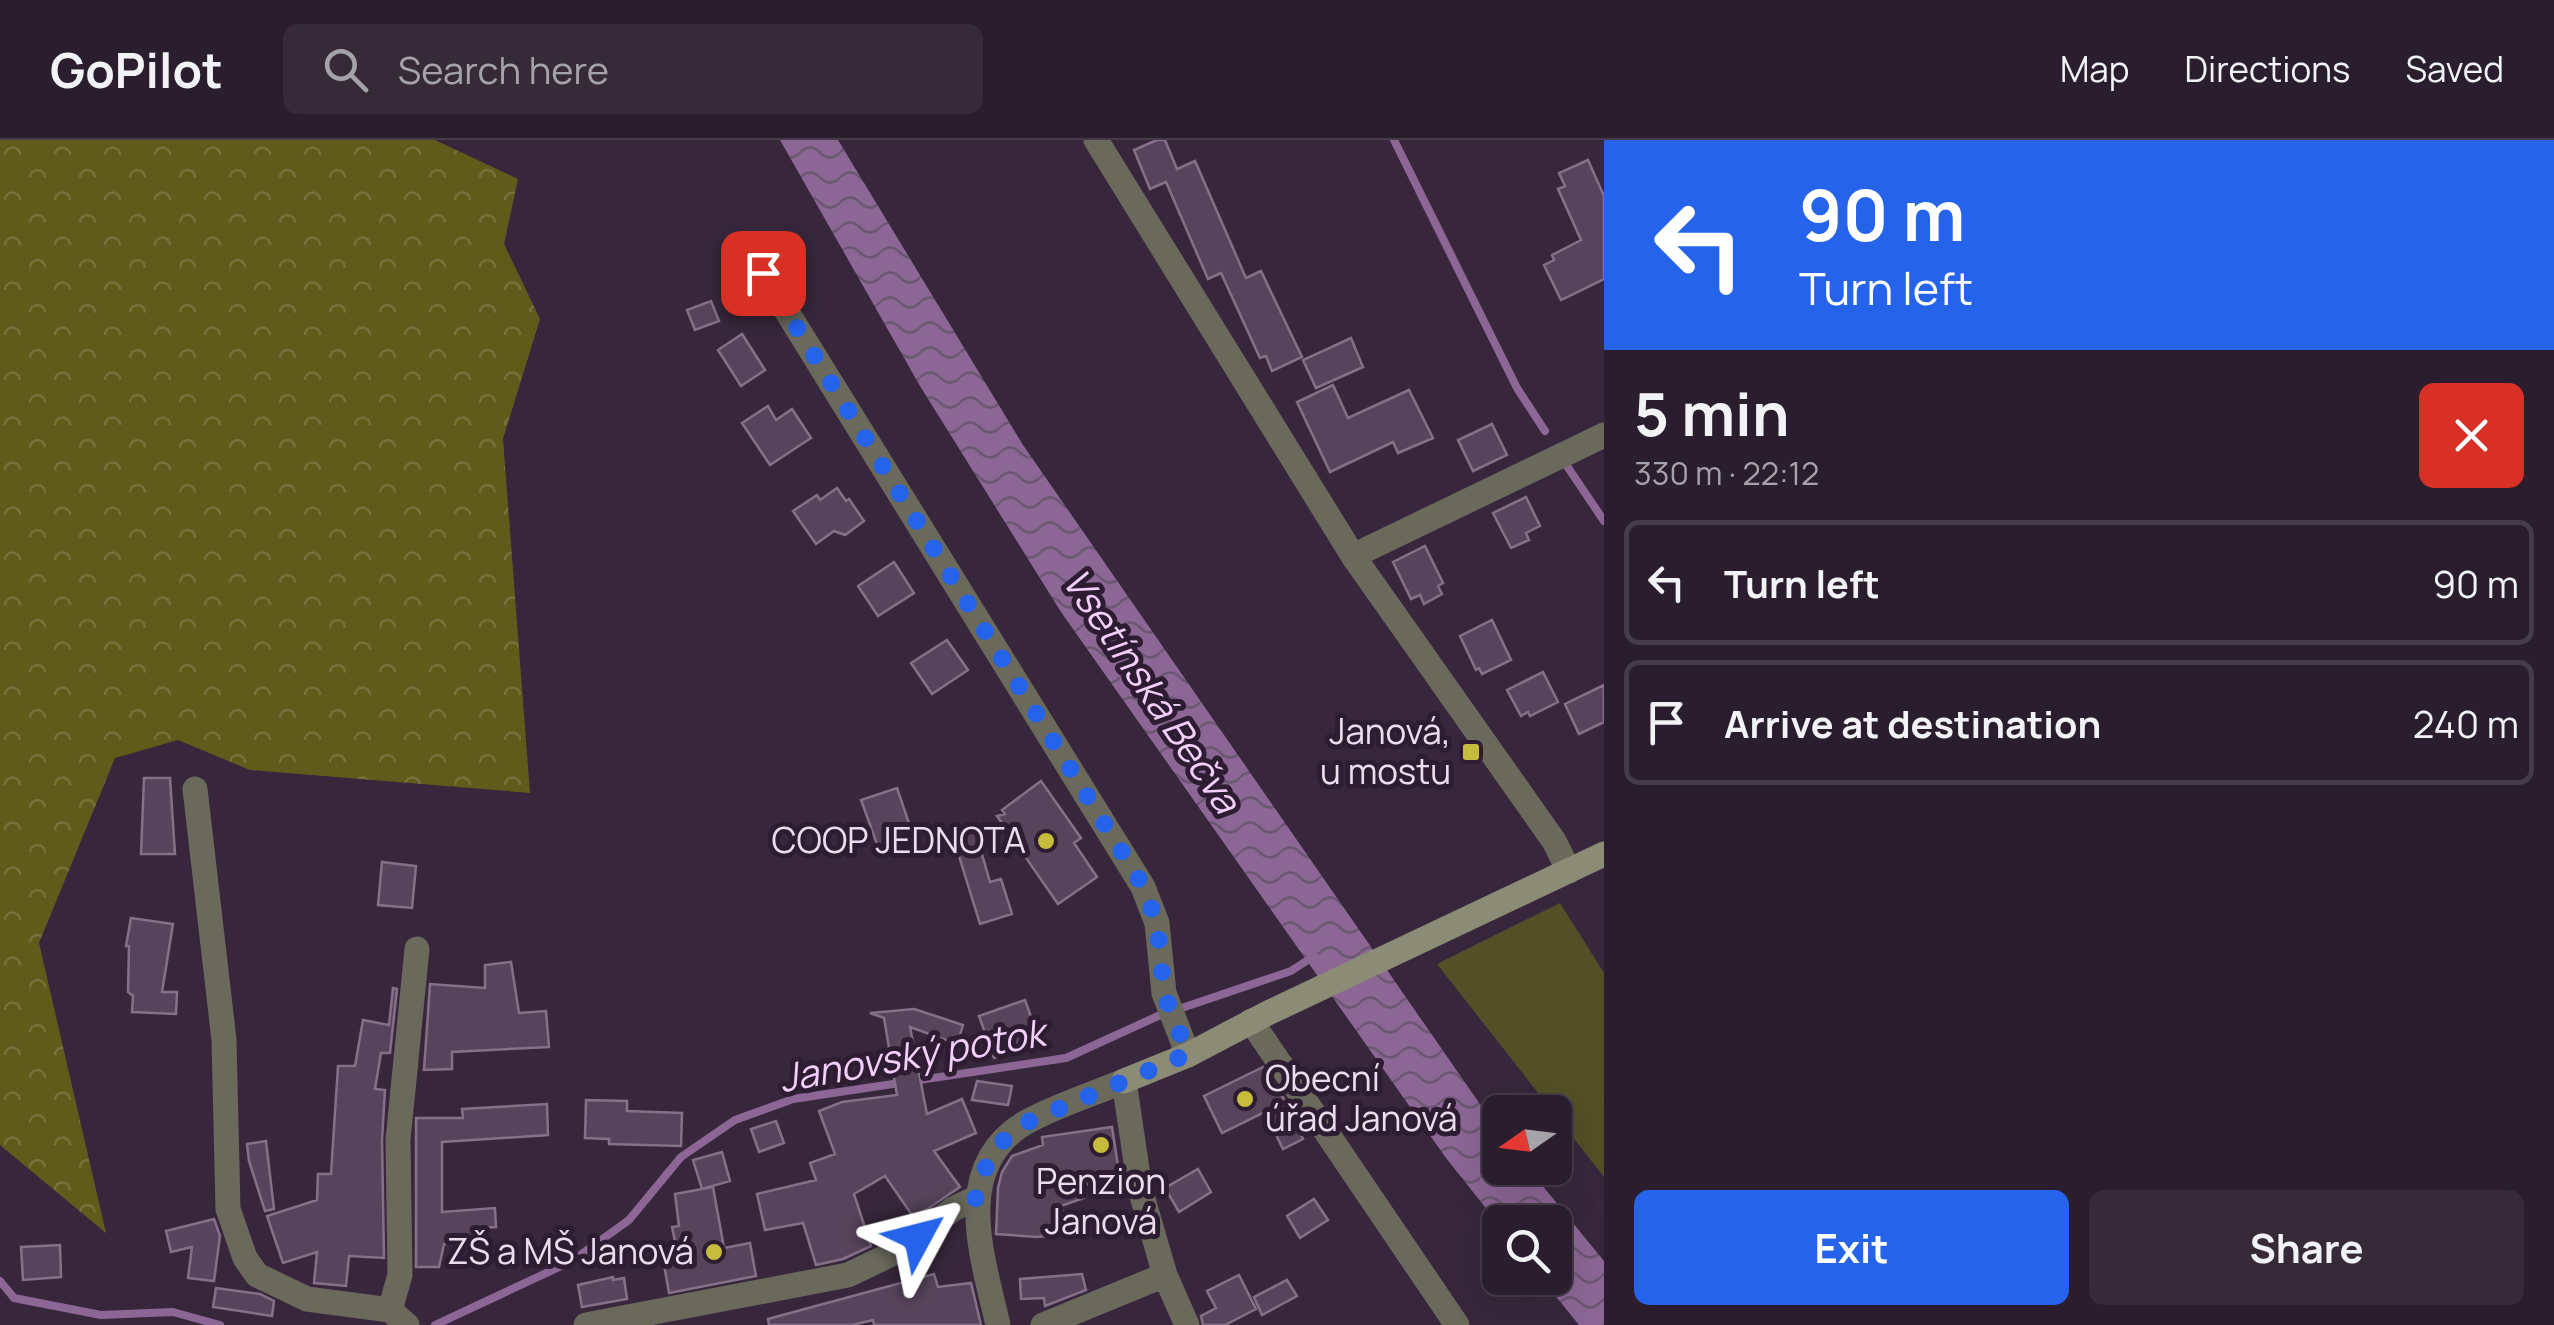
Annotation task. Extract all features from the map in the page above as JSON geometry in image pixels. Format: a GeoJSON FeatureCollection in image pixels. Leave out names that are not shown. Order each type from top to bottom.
{"type":"FeatureCollection","features":[{"type":"Feature","properties":{"kind":"street"},"geometry":{"type":"LineString","coordinates":[[1096,140],[1353,556],[1554,841],[1560,875]]}},
{"type":"Feature","properties":{"kind":"street"},"geometry":{"type":"LineString","coordinates":[[763,273],[1143,886],[1157,923],[1164,993],[1188,1054]]}},
{"type":"Feature","properties":{"kind":"street"},"geometry":{"type":"LineString","coordinates":[[1353,556],[1604,435]]}},
{"type":"Feature","properties":{"kind":"street"},"geometry":{"type":"LineString","coordinates":[[195,788],[224,1040],[228,1209],[245,1258],[257,1275],[307,1299],[400,1319],[398,1140],[417,949]]}},
{"type":"Feature","properties":{"kind":"street"},"geometry":{"type":"LineString","coordinates":[[998,1325],[976,1198],[986,1162],[1006,1137],[1042,1114],[1188,1054],[1604,854]]}},
{"type":"Feature","properties":{"kind":"street"},"geometry":{"type":"LineString","coordinates":[[1260,1017],[1457,1325]]}},
{"type":"Feature","properties":{"kind":"street"},"geometry":{"type":"LineString","coordinates":[[1124,1081],[1140,1190],[1165,1275],[1187,1325]]}},
{"type":"Feature","properties":{"kind":"street"},"geometry":{"type":"LineString","coordinates":[[586,1325],[833,1280],[861,1271],[898,1251],[953,1209],[976,1198]]}},
{"type":"Feature","properties":{"kind":"street"},"geometry":{"type":"LineString","coordinates":[[1043,1325],[1165,1275]]}},
{"type":"Feature","properties":{"kind":"green space"},"geometry":{"type":"Polygon","coordinates":[[[0,140],[435,140],[518,179],[504,244],[540,319],[503,439],[530,793],[250,770],[178,740],[115,758],[39,943],[106,1233],[0,1145],[0,140]]]}},
{"type":"Feature","properties":{"kind":"shaded area"},"geometry":{"type":"Polygon","coordinates":[[[1560,903],[1604,973],[1604,1177],[1572,1136],[1572,1095],[1540,1095],[1437,964],[1560,903]]]}},
{"type":"Feature","properties":{"kind":"water","name":"Vsetínská Bečva"},"geometry":{"type":"Polygon","coordinates":[[[780,140],[838,140],[1023,445],[1482,1107],[1482,1185],[1542,1185],[1558,1205],[1483,1205],[1446,1158],[1061,612],[920,386],[780,140]]]}},
{"type":"Feature","properties":{"kind":"water"},"geometry":{"type":"Polygon","coordinates":[[[1572,1222],[1604,1261],[1604,1325],[1579,1325],[1555,1295],[1572,1295],[1572,1222]]]}},
{"type":"Feature","properties":{"kind":"building"},"geometry":{"type":"Polygon","coordinates":[[[1165,140],[1177,169],[1195,161],[1246,278],[1261,271],[1302,357],[1272,371],[1266,356],[1260,358],[1221,273],[1208,279],[1166,182],[1150,189],[1134,150],[1165,140]]]}},
{"type":"Feature","properties":{"kind":"building"},"geometry":{"type":"Polygon","coordinates":[[[1588,160],[1604,196],[1604,279],[1561,300],[1544,265],[1554,260],[1552,255],[1581,240],[1558,189],[1565,186],[1559,173],[1588,160]]]}},
{"type":"Feature","properties":{"kind":"building"},"geometry":{"type":"Polygon","coordinates":[[[711,301],[719,321],[695,330],[687,310],[711,301]]]}},
{"type":"Feature","properties":{"kind":"building"},"geometry":{"type":"Polygon","coordinates":[[[742,334],[765,370],[741,386],[718,350],[742,334]]]}},
{"type":"Feature","properties":{"kind":"building"},"geometry":{"type":"Polygon","coordinates":[[[1351,338],[1363,367],[1316,388],[1303,360],[1351,338]]]}},
{"type":"Feature","properties":{"kind":"building"},"geometry":{"type":"Polygon","coordinates":[[[1333,385],[1348,418],[1409,390],[1433,438],[1398,453],[1393,442],[1330,472],[1297,402],[1333,385]]]}},
{"type":"Feature","properties":{"kind":"building"},"geometry":{"type":"Polygon","coordinates":[[[768,406],[776,420],[792,409],[811,438],[770,465],[742,423],[768,406]]]}},
{"type":"Feature","properties":{"kind":"building"},"geometry":{"type":"Polygon","coordinates":[[[1492,424],[1507,455],[1473,471],[1458,440],[1492,424]]]}},
{"type":"Feature","properties":{"kind":"building"},"geometry":{"type":"Polygon","coordinates":[[[837,488],[864,521],[845,535],[834,531],[816,544],[793,511],[817,495],[820,500],[837,488]]]}},
{"type":"Feature","properties":{"kind":"building"},"geometry":{"type":"Polygon","coordinates":[[[1526,497],[1540,526],[1526,533],[1529,540],[1511,548],[1493,513],[1526,497]]]}},
{"type":"Feature","properties":{"kind":"building"},"geometry":{"type":"Polygon","coordinates":[[[1425,546],[1443,583],[1438,586],[1442,594],[1424,604],[1420,595],[1411,599],[1393,562],[1425,546]]]}},
{"type":"Feature","properties":{"kind":"building"},"geometry":{"type":"Polygon","coordinates":[[[894,562],[914,593],[878,616],[858,586],[894,562]]]}},
{"type":"Feature","properties":{"kind":"building"},"geometry":{"type":"Polygon","coordinates":[[[1492,620],[1511,660],[1482,674],[1479,668],[1476,670],[1460,636],[1492,620]]]}},
{"type":"Feature","properties":{"kind":"building"},"geometry":{"type":"Polygon","coordinates":[[[947,640],[968,670],[932,694],[911,663],[947,640]]]}},
{"type":"Feature","properties":{"kind":"building"},"geometry":{"type":"Polygon","coordinates":[[[1543,672],[1558,702],[1530,716],[1528,712],[1521,716],[1507,690],[1543,672]]]}},
{"type":"Feature","properties":{"kind":"building"},"geometry":{"type":"Polygon","coordinates":[[[1604,685],[1604,722],[1579,734],[1565,704],[1604,685]]]}},
{"type":"Feature","properties":{"kind":"building"},"geometry":{"type":"Polygon","coordinates":[[[144,778],[170,778],[175,854],[141,854],[144,778]]]}},
{"type":"Feature","properties":{"kind":"building","name":"COOP JEDNOTA"},"geometry":{"type":"Polygon","coordinates":[[[1041,781],[1081,838],[1074,843],[1097,877],[1058,904],[997,816],[1005,814],[1002,810],[1041,781]]]}},
{"type":"Feature","properties":{"kind":"building"},"geometry":{"type":"Polygon","coordinates":[[[897,788],[913,835],[878,847],[861,800],[897,788]]]}},
{"type":"Feature","properties":{"kind":"building"},"geometry":{"type":"Polygon","coordinates":[[[973,823],[990,882],[1001,879],[1012,914],[980,924],[951,830],[973,823]]]}},
{"type":"Feature","properties":{"kind":"building"},"geometry":{"type":"Polygon","coordinates":[[[382,862],[416,866],[412,908],[378,905],[382,862]]]}},
{"type":"Feature","properties":{"kind":"building"},"geometry":{"type":"Polygon","coordinates":[[[131,918],[173,924],[162,992],[177,992],[176,1014],[132,1012],[126,946],[131,918]]]}},
{"type":"Feature","properties":{"kind":"building"},"geometry":{"type":"Polygon","coordinates":[[[511,962],[519,1013],[546,1011],[549,1047],[452,1052],[452,1069],[424,1070],[430,984],[485,988],[485,965],[511,962]]]}},
{"type":"Feature","properties":{"kind":"building"},"geometry":{"type":"Polygon","coordinates":[[[393,988],[397,989],[390,1053],[381,1053],[375,1089],[385,1090],[384,1258],[349,1256],[346,1286],[314,1283],[317,1252],[283,1263],[267,1216],[317,1200],[318,1174],[331,1174],[338,1066],[355,1066],[363,1020],[389,1025],[393,988]]]}},
{"type":"Feature","properties":{"kind":"building"},"geometry":{"type":"Polygon","coordinates":[[[1025,1000],[1040,1042],[994,1058],[979,1016],[1025,1000]]]}},
{"type":"Feature","properties":{"kind":"building"},"geometry":{"type":"Polygon","coordinates":[[[914,1009],[963,1025],[957,1044],[910,1027],[927,1114],[962,1099],[976,1133],[934,1151],[960,1187],[914,1218],[885,1176],[854,1194],[871,1246],[843,1259],[816,1265],[803,1223],[765,1230],[757,1194],[816,1180],[810,1163],[835,1154],[819,1111],[842,1102],[897,1095],[884,1018],[870,1013],[914,1009]]]}},
{"type":"Feature","properties":{"kind":"building","name":"Obecní úřad Janová"},"geometry":{"type":"Polygon","coordinates":[[[1263,1067],[1303,1139],[1283,1149],[1265,1112],[1222,1133],[1204,1096],[1263,1067]]]}},
{"type":"Feature","properties":{"kind":"building"},"geometry":{"type":"Polygon","coordinates":[[[977,1081],[1012,1086],[1008,1105],[972,1100],[977,1081]]]}},
{"type":"Feature","properties":{"kind":"building"},"geometry":{"type":"Polygon","coordinates":[[[586,1100],[627,1101],[627,1111],[682,1113],[681,1146],[609,1144],[609,1139],[585,1138],[586,1100]]]}},
{"type":"Feature","properties":{"kind":"building"},"geometry":{"type":"Polygon","coordinates":[[[547,1104],[548,1135],[442,1142],[442,1212],[495,1208],[496,1227],[480,1228],[481,1243],[444,1244],[439,1267],[416,1267],[416,1118],[463,1118],[462,1109],[547,1104]]]}},
{"type":"Feature","properties":{"kind":"building"},"geometry":{"type":"Polygon","coordinates":[[[776,1121],[784,1143],[759,1152],[751,1129],[776,1121]]]}},
{"type":"Feature","properties":{"kind":"building"},"geometry":{"type":"Polygon","coordinates":[[[1112,1127],[1120,1179],[1082,1185],[1084,1198],[1061,1206],[1069,1234],[996,1234],[998,1188],[1012,1156],[1043,1145],[1042,1137],[1112,1127]]]}},
{"type":"Feature","properties":{"kind":"building"},"geometry":{"type":"Polygon","coordinates":[[[266,1141],[274,1209],[265,1211],[247,1144],[266,1141]]]}},
{"type":"Feature","properties":{"kind":"building"},"geometry":{"type":"Polygon","coordinates":[[[722,1152],[730,1181],[702,1189],[693,1160],[722,1152]]]}},
{"type":"Feature","properties":{"kind":"building"},"geometry":{"type":"Polygon","coordinates":[[[1198,1169],[1211,1192],[1179,1212],[1165,1188],[1198,1169]]]}},
{"type":"Feature","properties":{"kind":"building","name":"ZŠ a MŠ Janová"},"geometry":{"type":"Polygon","coordinates":[[[713,1187],[724,1248],[750,1243],[756,1276],[669,1293],[663,1259],[678,1256],[672,1227],[679,1226],[675,1194],[713,1187]]]}},
{"type":"Feature","properties":{"kind":"building"},"geometry":{"type":"Polygon","coordinates":[[[1314,1199],[1328,1220],[1300,1238],[1287,1216],[1314,1199]]]}},
{"type":"Feature","properties":{"kind":"building"},"geometry":{"type":"Polygon","coordinates":[[[214,1219],[220,1236],[214,1281],[188,1278],[192,1247],[171,1252],[166,1231],[214,1219]]]}},
{"type":"Feature","properties":{"kind":"building"},"geometry":{"type":"Polygon","coordinates":[[[60,1245],[61,1277],[23,1280],[21,1247],[60,1245]]]}},
{"type":"Feature","properties":{"kind":"building"},"geometry":{"type":"Polygon","coordinates":[[[934,1274],[938,1287],[971,1283],[981,1325],[874,1325],[873,1320],[852,1325],[769,1325],[768,1319],[934,1274]]]}},
{"type":"Feature","properties":{"kind":"building"},"geometry":{"type":"Polygon","coordinates":[[[1082,1274],[1086,1290],[1045,1306],[1044,1298],[1021,1299],[1020,1279],[1082,1274]]]}},
{"type":"Feature","properties":{"kind":"building"},"geometry":{"type":"Polygon","coordinates":[[[1239,1275],[1256,1309],[1225,1325],[1203,1325],[1201,1316],[1216,1308],[1207,1291],[1239,1275]]]}},
{"type":"Feature","properties":{"kind":"building"},"geometry":{"type":"Polygon","coordinates":[[[624,1278],[627,1299],[582,1307],[578,1285],[624,1278]]]}},
{"type":"Feature","properties":{"kind":"building"},"geometry":{"type":"Polygon","coordinates":[[[1287,1280],[1297,1296],[1262,1315],[1254,1297],[1287,1280]]]}},
{"type":"Feature","properties":{"kind":"building"},"geometry":{"type":"Polygon","coordinates":[[[216,1288],[260,1294],[274,1301],[272,1316],[213,1307],[216,1288]]]}},
{"type":"Feature","properties":{"kind":"waterway"},"geometry":{"type":"LineString","coordinates":[[1394,140],[1517,388],[1545,431]]}},
{"type":"Feature","properties":{"kind":"waterway"},"geometry":{"type":"LineString","coordinates":[[1567,466],[1604,521]]}},
{"type":"Feature","properties":{"kind":"waterway","name":"Janovský potok"},"geometry":{"type":"LineString","coordinates":[[435,1325],[572,1261],[629,1220],[681,1157],[735,1120],[793,1099],[1066,1058],[1158,1016],[1291,971],[1314,956]]}},
{"type":"Feature","properties":{"kind":"waterway","name":"Janovský potok"},"geometry":{"type":"LineString","coordinates":[[0,1281],[14,1298],[101,1315],[173,1312],[220,1325]]}},
{"type":"Feature","properties":{"kind":"place","name":"Janová, u mostu"},"geometry":{"type":"Point","coordinates":[1471,752]}},
{"type":"Feature","properties":{"kind":"place","name":"COOP JEDNOTA"},"geometry":{"type":"Point","coordinates":[1046,841]}},
{"type":"Feature","properties":{"kind":"place","name":"Obecní úřad Janová"},"geometry":{"type":"Point","coordinates":[1245,1099]}},
{"type":"Feature","properties":{"kind":"place","name":"Penzion Janová"},"geometry":{"type":"Point","coordinates":[1101,1145]}},
{"type":"Feature","properties":{"kind":"place","name":"ZŠ a MŠ Janová"},"geometry":{"type":"Point","coordinates":[714,1252]}},
{"type":"Feature","properties":{"kind":"route"},"geometry":{"type":"LineString","coordinates":[[763,273],[1143,886],[1157,923],[1164,993],[1188,1054],[1023,1124],[1006,1137],[986,1162],[976,1198],[953,1209],[918,1237]]}}]}
